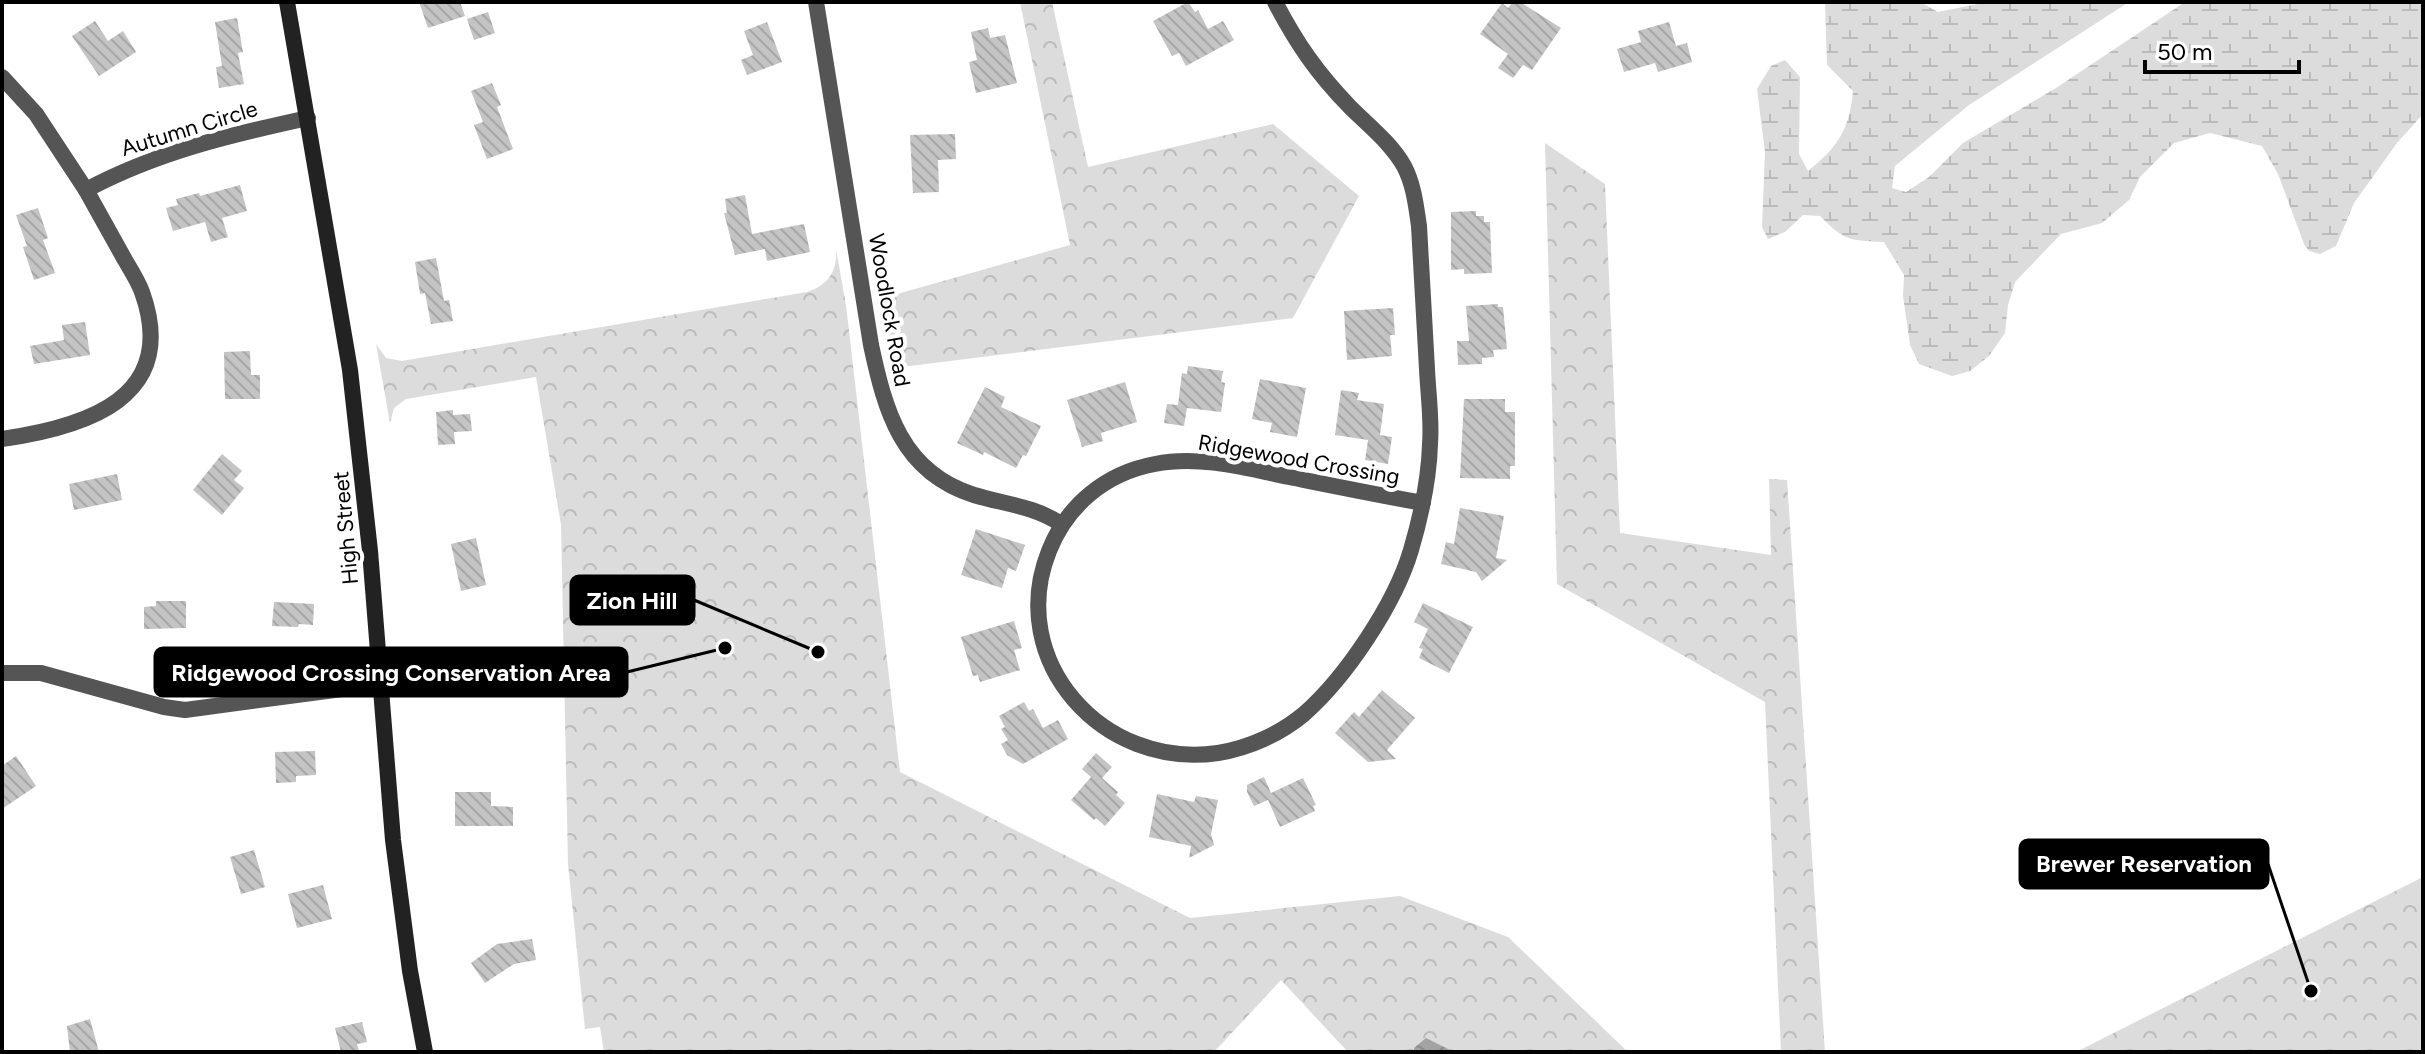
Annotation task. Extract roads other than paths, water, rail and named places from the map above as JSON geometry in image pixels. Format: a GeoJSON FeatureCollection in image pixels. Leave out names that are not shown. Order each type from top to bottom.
{"type":"FeatureCollection","features":[{"type":"Feature","properties":{"kind":"main road","name":"High Street"},"geometry":{"type":"LineString","coordinates":[[287,2],[350,370],[362,464],[398,884],[425,1052]]}},
{"type":"Feature","properties":{"kind":"street","name":"Woodlock Road"},"geometry":{"type":"LineString","coordinates":[[816,2],[871,345],[883,400],[895,429],[925,467],[949,483],[971,494],[1047,515],[1061,524]]}},
{"type":"Feature","properties":{"kind":"street","name":"Ridgewood Crossing"},"geometry":{"type":"LineString","coordinates":[[1275,2],[1305,56],[1350,107],[1394,149],[1414,193],[1419,226],[1431,439],[1423,503],[1410,553],[1373,630],[1344,671],[1304,713],[1262,740],[1215,753],[1185,753],[1136,743],[1103,727],[1071,699],[1054,673],[1044,649],[1038,609],[1039,582],[1061,524],[1082,500],[1107,482],[1142,467],[1203,461],[1423,503]]}},
{"type":"Feature","properties":{"kind":"street"},"geometry":{"type":"LineString","coordinates":[[2,77],[36,114],[86,190],[142,289],[151,323],[151,351],[142,374],[126,396],[102,413],[52,431],[2,439]]}},
{"type":"Feature","properties":{"kind":"street","name":"Autumn Circle"},"geometry":{"type":"LineString","coordinates":[[86,190],[128,168],[177,151],[308,118]]}},
{"type":"Feature","properties":{"kind":"street"},"geometry":{"type":"LineString","coordinates":[[2,673],[41,673],[185,710],[380,684]]}},
{"type":"Feature","properties":{"kind":"water"},"geometry":{"type":"Polygon","coordinates":[[[1426,1038],[1454,1052],[1414,1052],[1414,1048],[1426,1038]]]}},
{"type":"Feature","properties":{"kind":"place","name":"Ridgewood Crossing Conservation Area"},"geometry":{"type":"Point","coordinates":[725,648]}},
{"type":"Feature","properties":{"kind":"place","name":"Zion Hill"},"geometry":{"type":"Point","coordinates":[818,652]}},
{"type":"Feature","properties":{"kind":"place","name":"Brewer Reservation"},"geometry":{"type":"Point","coordinates":[2311,991]}}]}
